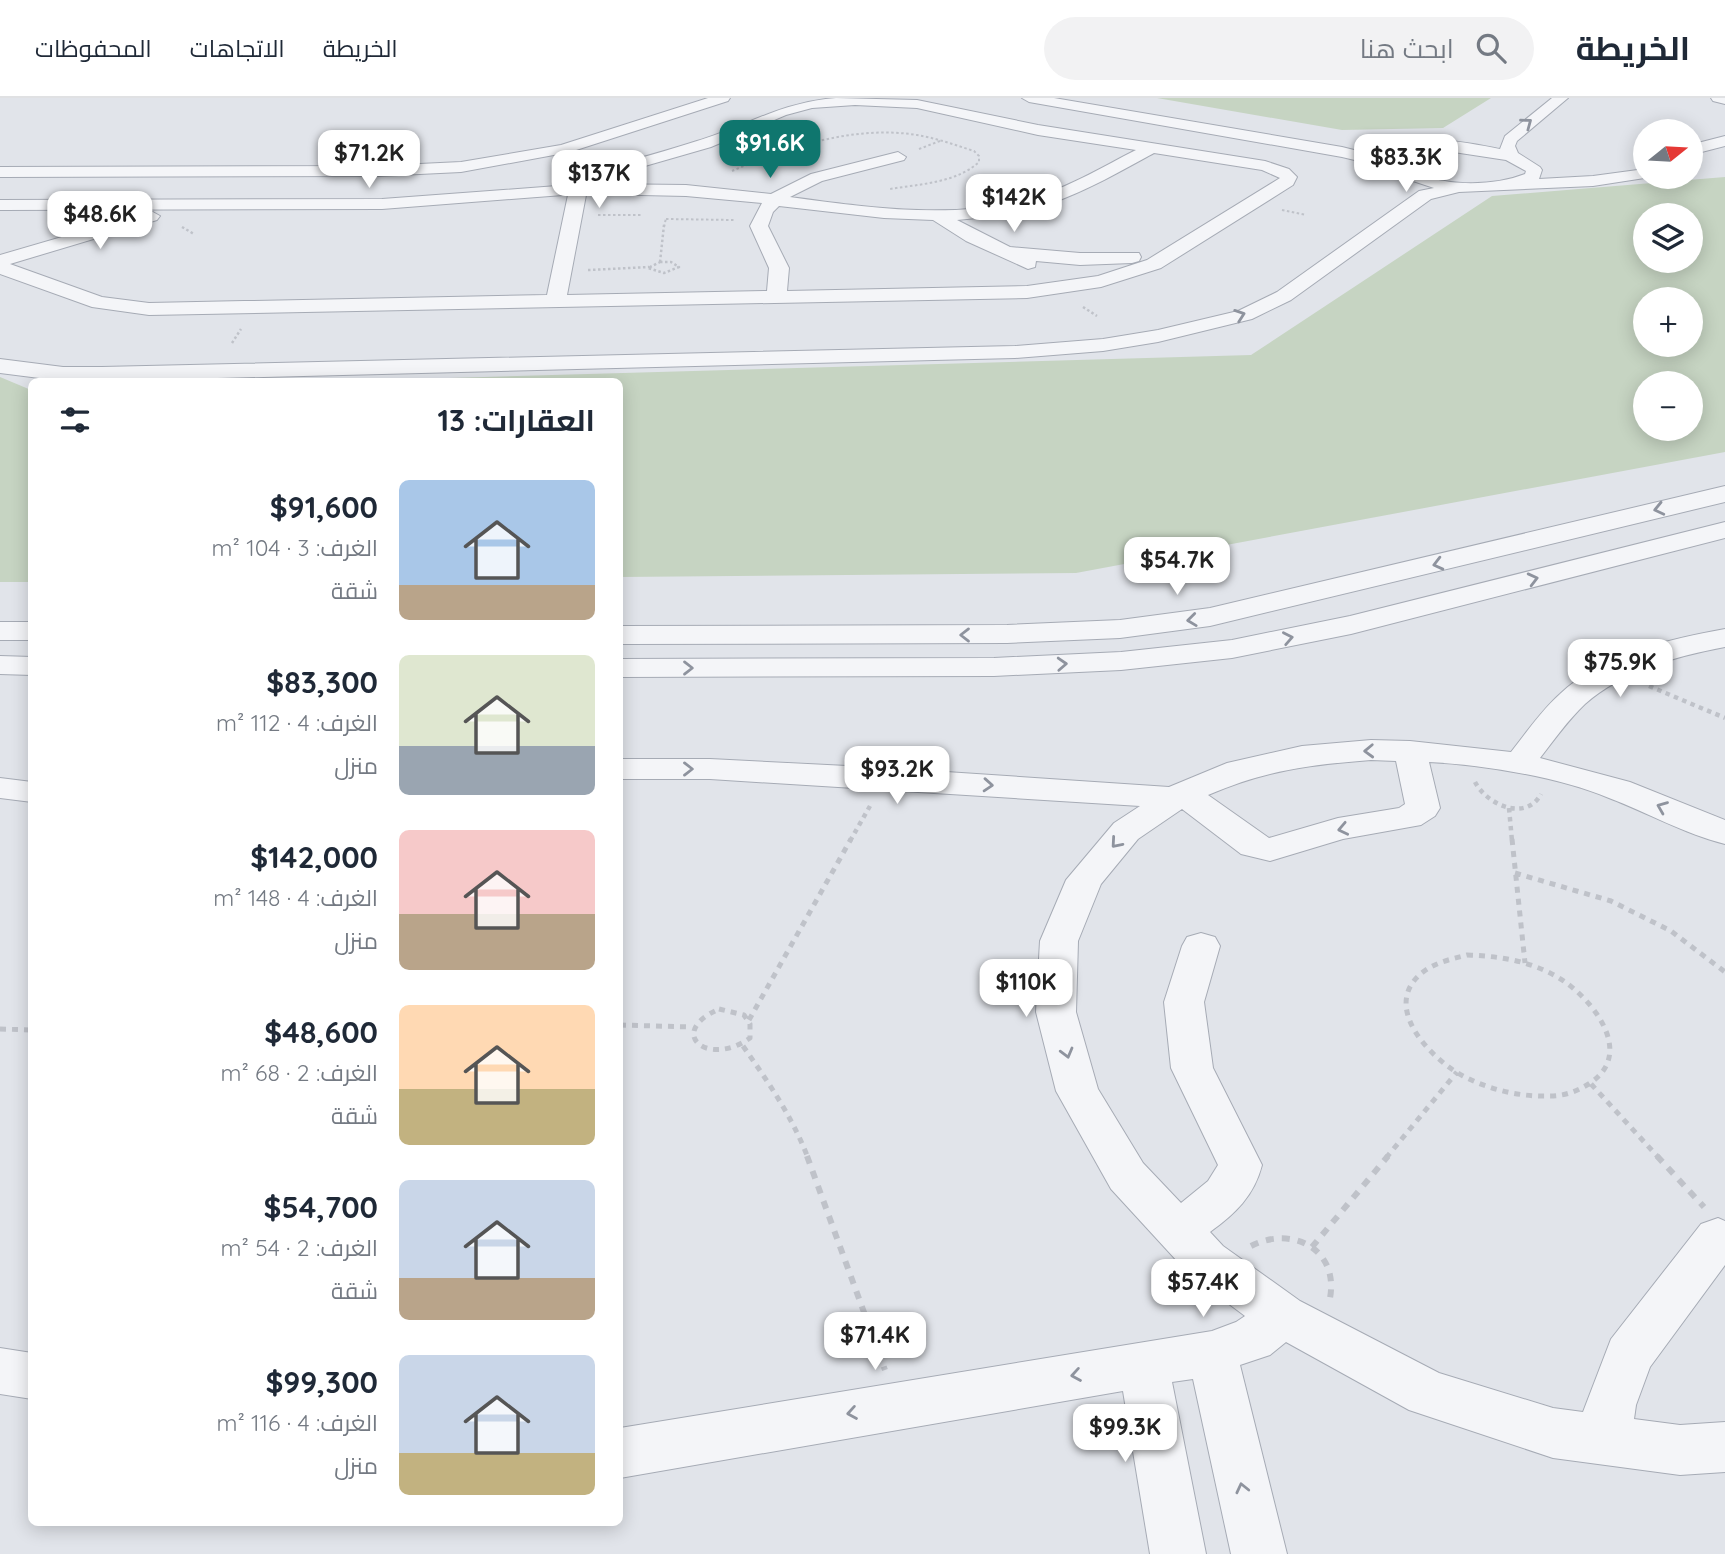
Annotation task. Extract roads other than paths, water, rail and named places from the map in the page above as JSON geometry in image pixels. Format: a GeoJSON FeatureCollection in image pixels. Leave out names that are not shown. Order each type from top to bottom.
{"type":"FeatureCollection","features":[{"type":"Feature","properties":{"kind":"street"},"geometry":{"type":"LineString","coordinates":[[0,172],[432,169],[550,144],[696,98]]}},
{"type":"Feature","properties":{"kind":"street"},"geometry":{"type":"LineString","coordinates":[[0,164],[459,163],[564,149],[723,98]]}},
{"type":"Feature","properties":{"kind":"street"},"geometry":{"type":"LineString","coordinates":[[1029,98],[1342,152],[1461,186]]}},
{"type":"Feature","properties":{"kind":"street"},"geometry":{"type":"LineString","coordinates":[[1065,98],[1320,140],[1490,151],[1526,163],[1533,172]]}},
{"type":"Feature","properties":{"kind":"street"},"geometry":{"type":"LineString","coordinates":[[1511,156],[1507,146],[1515,133],[1561,98]]}},
{"type":"Feature","properties":{"kind":"street"},"geometry":{"type":"LineString","coordinates":[[1718,98],[1725,100]]}},
{"type":"Feature","properties":{"kind":"street"},"geometry":{"type":"LineString","coordinates":[[1,266],[90,300],[135,308],[986,293],[1066,287],[1130,273],[1171,253],[1287,181],[1289,177],[1272,168],[1038,130],[917,104],[841,101],[781,112],[694,148],[568,189]]}},
{"type":"Feature","properties":{"kind":"street"},"geometry":{"type":"LineString","coordinates":[[1155,148],[1170,129],[1165,122]]}},
{"type":"Feature","properties":{"kind":"street"},"geometry":{"type":"LineString","coordinates":[[0,205],[382,204],[596,189],[683,191],[867,213],[937,215],[996,211],[1044,200],[1155,148],[1192,136],[1224,132]]}},
{"type":"Feature","properties":{"kind":"street"},"geometry":{"type":"LineString","coordinates":[[1442,146],[1484,133]]}},
{"type":"Feature","properties":{"kind":"street"},"geometry":{"type":"LineString","coordinates":[[1703,147],[1725,141]]}},
{"type":"Feature","properties":{"kind":"street"},"geometry":{"type":"LineString","coordinates":[[1343,228],[1404,185],[1399,170],[1389,159],[1394,153],[1419,147]]}},
{"type":"Feature","properties":{"kind":"street"},"geometry":{"type":"LineString","coordinates":[[1703,159],[1725,154]]}},
{"type":"Feature","properties":{"kind":"street"},"geometry":{"type":"LineString","coordinates":[[776,298],[779,268],[759,226],[760,219],[774,200],[797,186],[826,174],[898,157]]}},
{"type":"Feature","properties":{"kind":"street"},"geometry":{"type":"LineString","coordinates":[[459,163],[463,200]]}},
{"type":"Feature","properties":{"kind":"street"},"geometry":{"type":"LineString","coordinates":[[1533,172],[1594,171],[1633,164]]}},
{"type":"Feature","properties":{"kind":"street"},"geometry":{"type":"LineString","coordinates":[[431,202],[432,169]]}},
{"type":"Feature","properties":{"kind":"street"},"geometry":{"type":"LineString","coordinates":[[1511,185],[1532,177],[1533,172]]}},
{"type":"Feature","properties":{"kind":"street"},"geometry":{"type":"LineString","coordinates":[[0,366],[63,374],[102,374],[1015,352],[1103,345],[1169,334],[1245,315],[1284,296],[1425,195],[1461,186],[1593,181],[1633,176]]}},
{"type":"Feature","properties":{"kind":"street"},"geometry":{"type":"LineString","coordinates":[[556,302],[568,189]]}},
{"type":"Feature","properties":{"kind":"street"},"geometry":{"type":"LineString","coordinates":[[401,223],[407,203]]}},
{"type":"Feature","properties":{"kind":"street"},"geometry":{"type":"LineString","coordinates":[[1,266],[189,204]]}},
{"type":"Feature","properties":{"kind":"street"},"geometry":{"type":"LineString","coordinates":[[376,225],[382,204]]}},
{"type":"Feature","properties":{"kind":"street"},"geometry":{"type":"LineString","coordinates":[[937,215],[972,237],[1009,253],[1066,287]]}},
{"type":"Feature","properties":{"kind":"street"},"geometry":{"type":"LineString","coordinates":[[1009,253],[1080,259],[1171,253]]}},
{"type":"Feature","properties":{"kind":"street"},"geometry":{"type":"LineString","coordinates":[[0,348],[54,357],[121,359],[1056,335],[1140,325],[1193,313],[1227,302],[1267,281]]}},
{"type":"Feature","properties":{"kind":"street"},"geometry":{"type":"LineString","coordinates":[[623,635],[1007,635],[1120,629],[1197,619],[1310,595],[1725,494]]}},
{"type":"Feature","properties":{"kind":"street"},"geometry":{"type":"LineString","coordinates":[[623,668],[994,667],[1121,661],[1232,649],[1351,625],[1725,530]]}},
{"type":"Feature","properties":{"kind":"street"},"geometry":{"type":"LineString","coordinates":[[0,631],[28,631]]}},
{"type":"Feature","properties":{"kind":"street"},"geometry":{"type":"LineString","coordinates":[[1530,766],[1577,694],[1616,672],[1664,653],[1725,638]]}},
{"type":"Feature","properties":{"kind":"street"},"geometry":{"type":"LineString","coordinates":[[0,665],[28,666]]}},
{"type":"Feature","properties":{"kind":"street"},"geometry":{"type":"LineString","coordinates":[[1725,833],[1618,789],[1530,766],[1468,756],[1371,750],[1302,756],[1239,770],[1179,796],[1126,831],[1084,880],[1059,941],[1056,1012],[1077,1091],[1127,1175],[1220,1270],[1299,1325],[1427,1394],[1553,1433],[1680,1450],[1725,1447]]}},
{"type":"Feature","properties":{"kind":"street"},"geometry":{"type":"LineString","coordinates":[[623,769],[710,769],[1179,796],[1254,846],[1276,849],[1338,829],[1409,817],[1418,813],[1423,808],[1410,751]]}},
{"type":"Feature","properties":{"kind":"street"},"geometry":{"type":"LineString","coordinates":[[1178,1230],[1230,1191],[1238,1179],[1240,1166],[1236,1152],[1226,1138],[1192,1068],[1185,1002],[1201,946]]}},
{"type":"Feature","properties":{"kind":"street"},"geometry":{"type":"LineString","coordinates":[[1605,1440],[1610,1405],[1629,1355],[1712,1224]]}},
{"type":"Feature","properties":{"kind":"street"},"geometry":{"type":"LineString","coordinates":[[623,1452],[1212,1353],[1299,1325]]}},
{"type":"Feature","properties":{"kind":"street"},"geometry":{"type":"LineString","coordinates":[[1212,1353],[1259,1554]]}},
{"type":"Feature","properties":{"kind":"street"},"geometry":{"type":"LineString","coordinates":[[1143,1363],[1178,1554]]}},
{"type":"Feature","properties":{"kind":"street"},"geometry":{"type":"LineString","coordinates":[[0,1371],[28,1375]]}}]}
